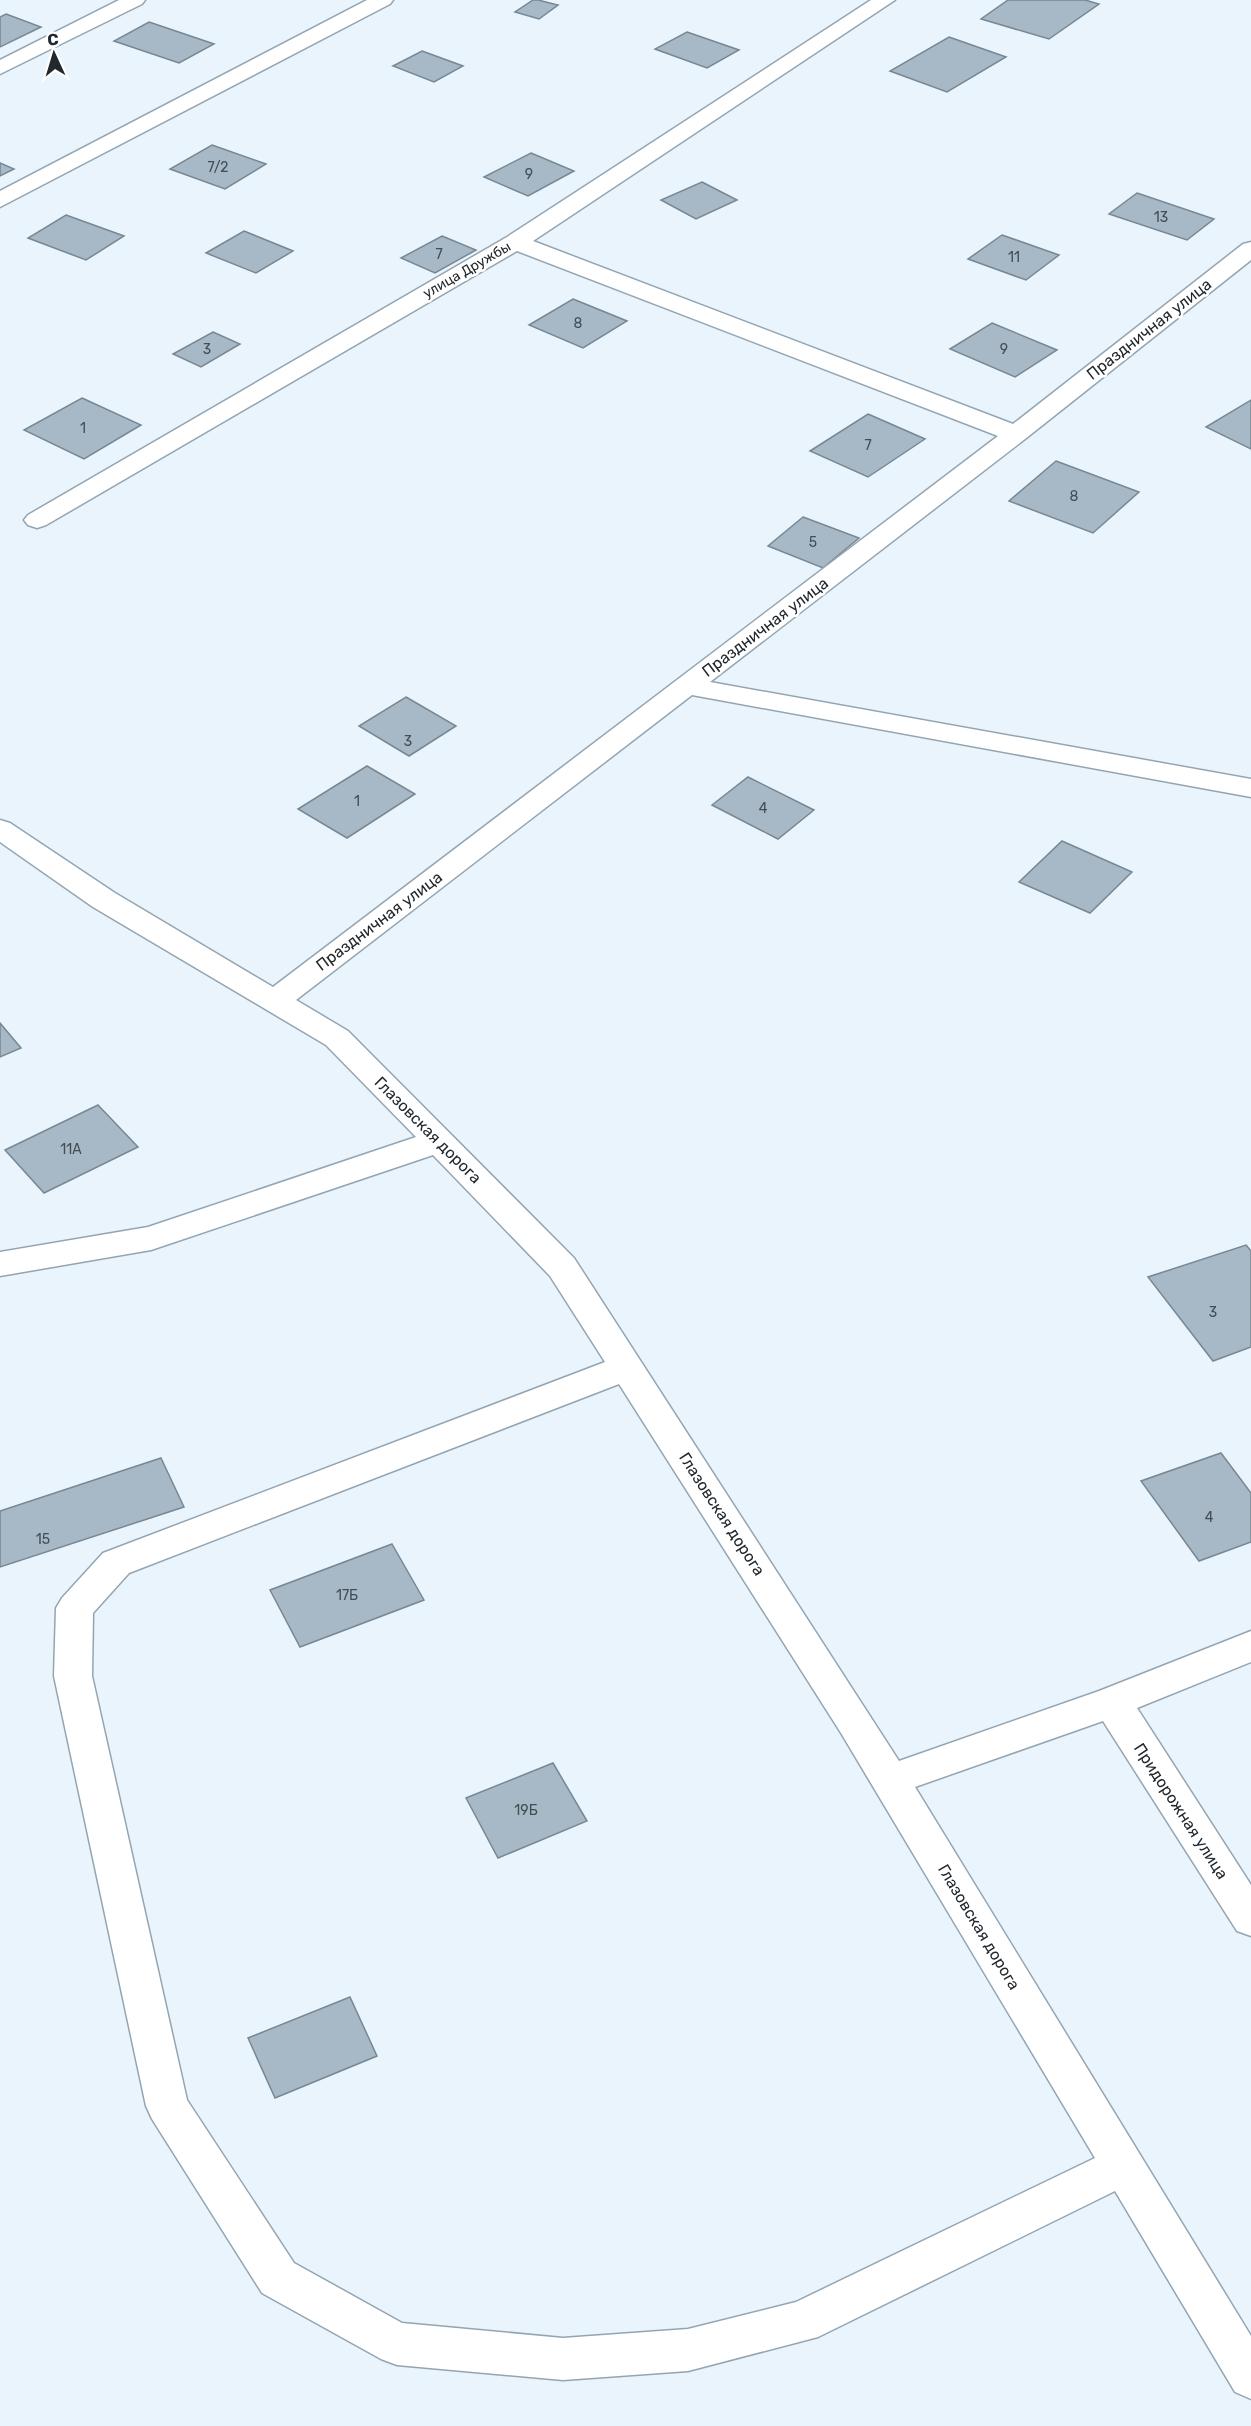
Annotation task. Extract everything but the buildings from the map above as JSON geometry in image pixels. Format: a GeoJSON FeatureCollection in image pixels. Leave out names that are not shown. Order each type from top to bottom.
{"type":"FeatureCollection","features":[{"type":"Feature","properties":{"kind":"street"},"geometry":{"type":"LineString","coordinates":[[0,68],[135,0]]}},
{"type":"Feature","properties":{"kind":"street"},"geometry":{"type":"LineString","coordinates":[[0,200],[383,0]]}},
{"type":"Feature","properties":{"kind":"street","name":"улица Дружбы"},"geometry":{"type":"LineString","coordinates":[[37,520],[515,242],[885,0]]}},
{"type":"Feature","properties":{"kind":"street"},"geometry":{"type":"LineString","coordinates":[[515,242],[1016,434]]}},
{"type":"Feature","properties":{"kind":"street","name":"Праздничная улица"},"geometry":{"type":"LineString","coordinates":[[276,1000],[1016,434],[1251,249]]}},
{"type":"Feature","properties":{"kind":"street"},"geometry":{"type":"LineString","coordinates":[[687,686],[1251,789]]}},
{"type":"Feature","properties":{"kind":"street","name":"Глазовская дорога"},"geometry":{"type":"LineString","coordinates":[[0,830],[104,900],[337,1038],[562,1267],[890,1780],[1251,2377]]}},
{"type":"Feature","properties":{"kind":"street"},"geometry":{"type":"LineString","coordinates":[[0,1264],[151,1238],[440,1141]]}},
{"type":"Feature","properties":{"kind":"street"},"geometry":{"type":"LineString","coordinates":[[628,1367],[116,1563],[75,1608],[73,1676],[167,2106],[278,2278],[397,2344],[563,2359],[688,2350],[802,2322],[1123,2166]]}},
{"type":"Feature","properties":{"kind":"street"},"geometry":{"type":"LineString","coordinates":[[890,1780],[1112,1702],[1251,1646]]}},
{"type":"Feature","properties":{"kind":"street","name":"Придорожная улица"},"geometry":{"type":"LineString","coordinates":[[1112,1702],[1251,1919]]}}]}
